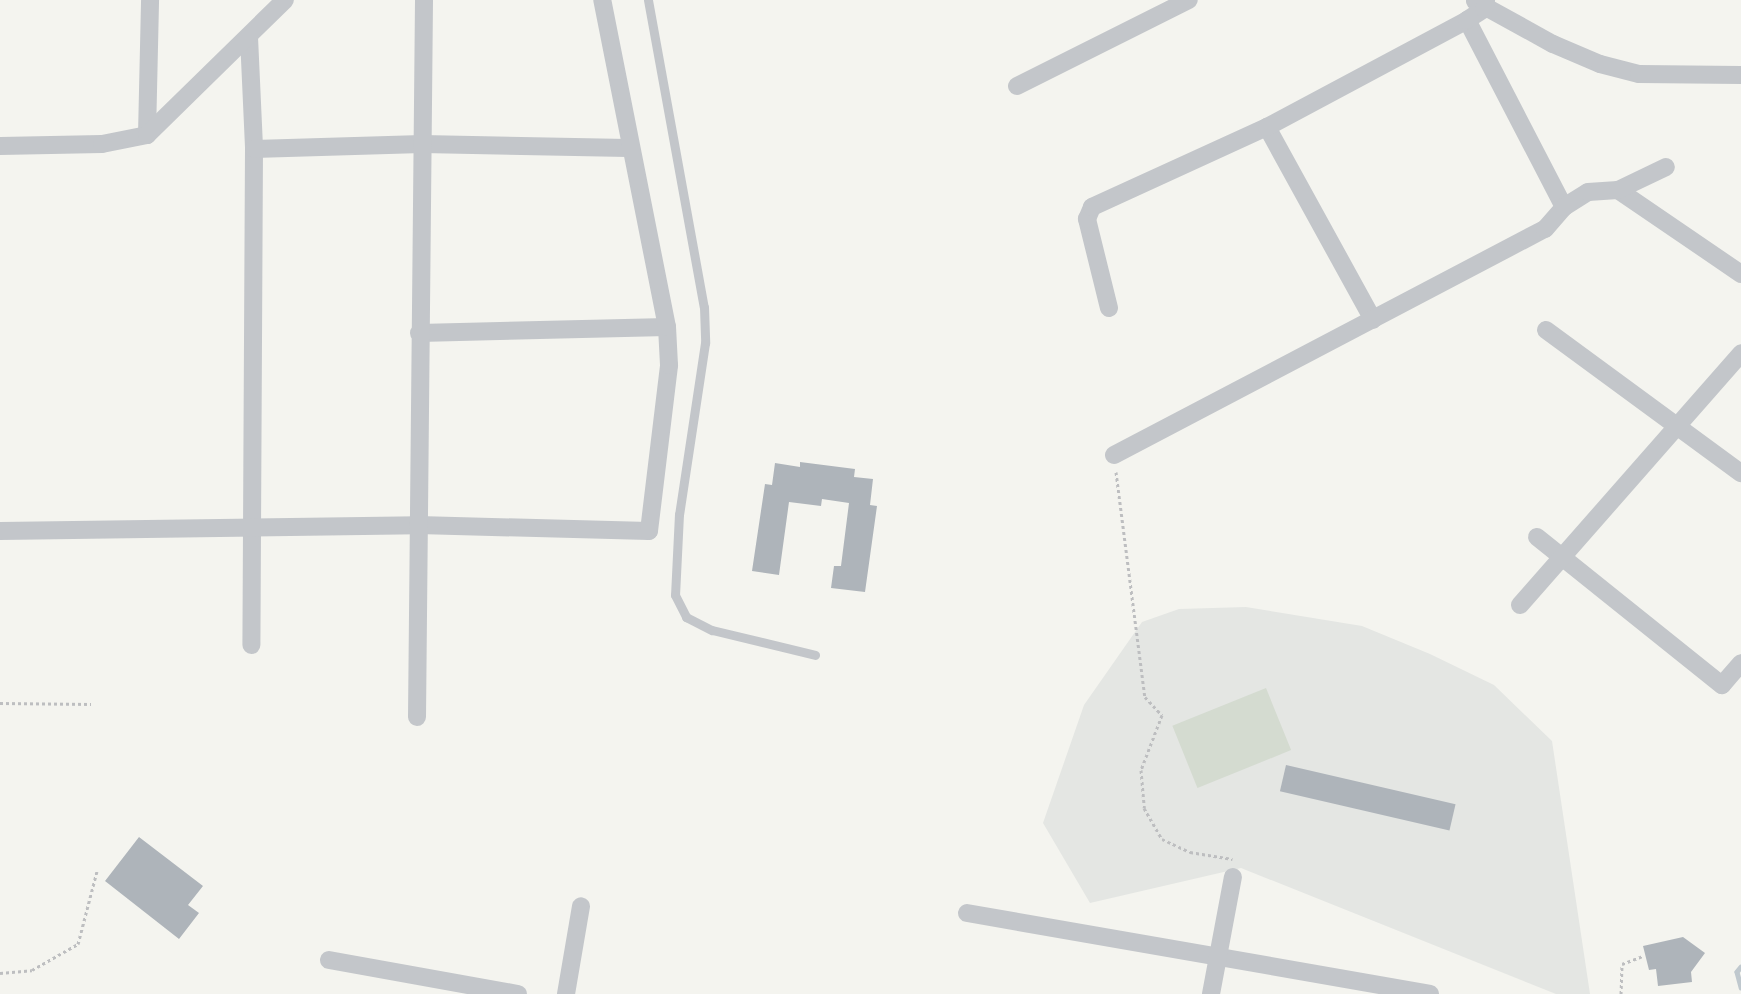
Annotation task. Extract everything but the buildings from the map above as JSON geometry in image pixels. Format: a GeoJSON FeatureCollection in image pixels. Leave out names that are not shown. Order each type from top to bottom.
{"type":"FeatureCollection","features":[{"type":"Feature","properties":{"kind":"street"},"geometry":{"type":"LineString","coordinates":[[147,135],[150,0]]}},
{"type":"Feature","properties":{"kind":"street"},"geometry":{"type":"LineString","coordinates":[[0,146],[102,144],[133,141],[147,135],[285,0]]}},
{"type":"Feature","properties":{"kind":"street"},"geometry":{"type":"LineString","coordinates":[[417,717],[418,333],[424,0]]}},
{"type":"Feature","properties":{"kind":"street"},"geometry":{"type":"LineString","coordinates":[[0,531],[418,525],[649,531],[669,365],[667,327],[628,148],[602,0]]}},
{"type":"Feature","properties":{"kind":"street"},"geometry":{"type":"LineString","coordinates":[[1017,86],[1189,0]]}},
{"type":"Feature","properties":{"kind":"street"},"geometry":{"type":"LineString","coordinates":[[1109,308],[1087,219],[1092,207],[1267,127],[1467,20],[1482,3],[1553,44],[1629,72],[1691,78],[1741,75]]}},
{"type":"Feature","properties":{"kind":"street"},"geometry":{"type":"LineString","coordinates":[[1467,20],[1564,207]]}},
{"type":"Feature","properties":{"kind":"street"},"geometry":{"type":"LineString","coordinates":[[249,37],[254,149],[251,645]]}},
{"type":"Feature","properties":{"kind":"street"},"geometry":{"type":"LineString","coordinates":[[1267,127],[1373,320]]}},
{"type":"Feature","properties":{"kind":"street"},"geometry":{"type":"LineString","coordinates":[[254,149],[422,144],[628,148]]}},
{"type":"Feature","properties":{"kind":"street"},"geometry":{"type":"LineString","coordinates":[[1114,455],[1545,229],[1564,207],[1588,192],[1618,190],[1666,167]]}},
{"type":"Feature","properties":{"kind":"street"},"geometry":{"type":"LineString","coordinates":[[1618,190],[1741,274]]}},
{"type":"Feature","properties":{"kind":"street"},"geometry":{"type":"LineString","coordinates":[[418,333],[667,327]]}},
{"type":"Feature","properties":{"kind":"street"},"geometry":{"type":"LineString","coordinates":[[1546,330],[1676,428],[1741,473]]}},
{"type":"Feature","properties":{"kind":"street"},"geometry":{"type":"LineString","coordinates":[[1520,605],[1741,353]]}},
{"type":"Feature","properties":{"kind":"street"},"geometry":{"type":"LineString","coordinates":[[1537,537],[1722,685],[1741,663]]}},
{"type":"Feature","properties":{"kind":"street"},"geometry":{"type":"LineString","coordinates":[[1211,994],[1233,877]]}},
{"type":"Feature","properties":{"kind":"street"},"geometry":{"type":"LineString","coordinates":[[566,994],[581,906]]}},
{"type":"Feature","properties":{"kind":"street"},"geometry":{"type":"LineString","coordinates":[[967,913],[1218,954],[1430,994]]}},
{"type":"Feature","properties":{"kind":"street"},"geometry":{"type":"LineString","coordinates":[[328,960],[518,994]]}},
{"type":"Feature","properties":{"kind":"lane"},"geometry":{"type":"LineString","coordinates":[[648,0],[704,307],[705,343],[679,514],[675,595],[686,617],[712,630],[815,655]]}},
{"type":"Feature","properties":{"kind":"path"},"geometry":{"type":"LineString","coordinates":[[1114,455],[1145,697],[1162,715],[1155,745],[1141,770],[1144,808],[1162,839],[1190,852],[1235,860],[1233,877]]}},
{"type":"Feature","properties":{"kind":"path"},"geometry":{"type":"LineString","coordinates":[[0,703],[91,704]]}},
{"type":"Feature","properties":{"kind":"path"},"geometry":{"type":"LineString","coordinates":[[0,973],[32,970],[78,944],[97,871]]}},
{"type":"Feature","properties":{"kind":"path"},"geometry":{"type":"LineString","coordinates":[[1621,994],[1622,964],[1643,956]]}},
{"type":"Feature","properties":{"kind":"shaded area"},"geometry":{"type":"Polygon","coordinates":[[[1246,607],[1362,626],[1430,654],[1494,685],[1552,741],[1590,994],[1556,994],[1241,868],[1090,903],[1043,823],[1084,705],[1142,622],[1179,609],[1246,607]]]}},
{"type":"Feature","properties":{"kind":"shaded area"},"geometry":{"type":"Polygon","coordinates":[[[1266,688],[1291,750],[1197,788],[1172,726],[1266,688]]]}},
{"type":"Feature","properties":{"kind":"waterway"},"geometry":{"type":"LineString","coordinates":[[1741,967],[1737,972],[1741,987]]}}]}
